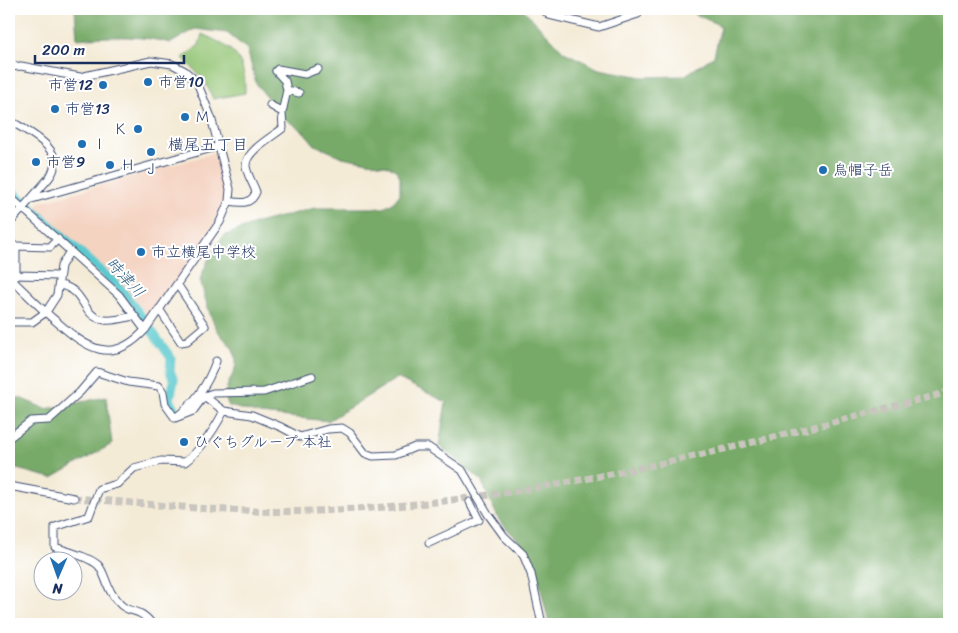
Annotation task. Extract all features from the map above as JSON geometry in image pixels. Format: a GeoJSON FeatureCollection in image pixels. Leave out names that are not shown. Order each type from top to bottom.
{"type":"FeatureCollection","features":[{"type":"Feature","properties":{"kind":"street"},"geometry":{"type":"LineString","coordinates":[[543,9],[552,16],[599,27],[638,14],[640,9]]}},
{"type":"Feature","properties":{"kind":"street"},"geometry":{"type":"LineString","coordinates":[[552,16],[575,9]]}},
{"type":"Feature","properties":{"kind":"street"},"geometry":{"type":"LineString","coordinates":[[9,67],[21,66],[80,77],[152,61],[172,64],[185,71],[198,84],[229,181],[229,201],[220,222],[145,330],[134,342],[118,349],[97,350],[79,341],[9,278]]}},
{"type":"Feature","properties":{"kind":"street"},"geometry":{"type":"LineString","coordinates":[[229,201],[248,202],[255,195],[246,168],[247,160],[268,137],[282,130],[282,112],[287,90],[285,81],[276,71],[278,69],[305,74],[318,69]]}},
{"type":"Feature","properties":{"kind":"street"},"geometry":{"type":"LineString","coordinates":[[287,90],[299,93]]}},
{"type":"Feature","properties":{"kind":"street"},"geometry":{"type":"LineString","coordinates":[[270,105],[282,112]]}},
{"type":"Feature","properties":{"kind":"street"},"geometry":{"type":"LineString","coordinates":[[9,120],[46,144],[51,150],[55,164],[53,173],[9,224]]}},
{"type":"Feature","properties":{"kind":"street"},"geometry":{"type":"LineString","coordinates":[[32,199],[219,146]]}},
{"type":"Feature","properties":{"kind":"street"},"geometry":{"type":"LineString","coordinates":[[49,178],[49,184],[60,191]]}},
{"type":"Feature","properties":{"kind":"street"},"geometry":{"type":"LineString","coordinates":[[9,196],[58,238],[118,295],[145,330]]}},
{"type":"Feature","properties":{"kind":"street"},"geometry":{"type":"LineString","coordinates":[[58,238],[50,247],[16,246],[16,275],[59,276]]}},
{"type":"Feature","properties":{"kind":"street"},"geometry":{"type":"LineString","coordinates":[[9,315],[12,322],[32,322],[46,312],[54,301],[60,266],[70,251]]}},
{"type":"Feature","properties":{"kind":"street"},"geometry":{"type":"LineString","coordinates":[[159,309],[181,342],[188,342],[205,326],[177,284]]}},
{"type":"Feature","properties":{"kind":"street"},"geometry":{"type":"LineString","coordinates":[[58,285],[70,287],[77,292],[85,306],[95,317],[111,320],[133,316]]}},
{"type":"Feature","properties":{"kind":"street"},"geometry":{"type":"LineString","coordinates":[[174,418],[193,405],[211,375],[216,361]]}},
{"type":"Feature","properties":{"kind":"street"},"geometry":{"type":"LineString","coordinates":[[9,438],[31,422],[49,420],[80,392],[97,372],[128,382],[159,386],[163,392],[164,404],[174,418]]}},
{"type":"Feature","properties":{"kind":"street"},"geometry":{"type":"LineString","coordinates":[[174,418],[193,411],[204,396],[214,393],[264,392],[312,376]]}},
{"type":"Feature","properties":{"kind":"street"},"geometry":{"type":"LineString","coordinates":[[204,396],[224,411],[252,415],[282,427],[300,437],[328,429],[342,428],[350,433],[365,453],[374,456],[396,455],[415,447],[428,447],[462,470],[488,514],[504,536],[523,554],[531,574],[542,624]]}},
{"type":"Feature","properties":{"kind":"street"},"geometry":{"type":"LineString","coordinates":[[152,624],[139,611],[122,607],[109,592],[99,566],[87,559],[55,547],[55,527],[89,516],[99,490],[117,484],[134,468],[161,461],[185,462],[194,455],[214,430],[224,411]]}},
{"type":"Feature","properties":{"kind":"street"},"geometry":{"type":"LineString","coordinates":[[9,486],[74,498]]}},
{"type":"Feature","properties":{"kind":"street"},"geometry":{"type":"LineString","coordinates":[[429,543],[479,520],[470,502]]}},
{"type":"Feature","properties":{"kind":"shaded area","name":"市立横尾中学校"},"geometry":{"type":"Polygon","coordinates":[[[218,152],[226,181],[226,202],[218,222],[149,317],[122,283],[36,208],[40,202],[218,152]]]}},
{"type":"Feature","properties":{"kind":"green space"},"geometry":{"type":"Polygon","coordinates":[[[75,9],[523,9],[564,52],[599,69],[642,77],[684,76],[714,56],[721,26],[684,9],[949,9],[949,624],[549,624],[537,571],[527,550],[499,520],[481,480],[439,446],[446,402],[397,378],[328,421],[260,414],[229,406],[226,394],[236,366],[235,355],[232,347],[215,325],[200,280],[208,260],[223,236],[257,223],[315,208],[384,208],[393,203],[400,194],[400,177],[396,170],[389,166],[342,157],[315,145],[304,132],[281,116],[256,83],[247,49],[227,33],[195,29],[171,43],[124,37],[77,39],[75,9]]]}},
{"type":"Feature","properties":{"kind":"green space"},"geometry":{"type":"Polygon","coordinates":[[[202,34],[223,44],[236,55],[243,70],[245,93],[213,99],[205,81],[183,58],[199,45],[202,34]]]}},
{"type":"Feature","properties":{"kind":"green space"},"geometry":{"type":"Polygon","coordinates":[[[106,397],[112,444],[52,478],[9,467],[9,398],[20,398],[46,409],[106,397]]]}},
{"type":"Feature","properties":{"kind":"waterway","name":"時津川"},"geometry":{"type":"LineString","coordinates":[[9,188],[120,288],[144,320],[171,358],[170,371],[174,381],[170,399],[175,411]]}},
{"type":"Feature","properties":{"kind":"tunnel"},"geometry":{"type":"LineString","coordinates":[[74,498],[194,508],[284,512],[395,506],[475,497],[555,485],[714,452],[949,392]]}},
{"type":"Feature","properties":{"kind":"place","name":"市営10"},"geometry":{"type":"Point","coordinates":[148,82]}},
{"type":"Feature","properties":{"kind":"place","name":"市営12"},"geometry":{"type":"Point","coordinates":[103,85]}},
{"type":"Feature","properties":{"kind":"place","name":"市営13"},"geometry":{"type":"Point","coordinates":[55,109]}},
{"type":"Feature","properties":{"kind":"place","name":"Ｍ"},"geometry":{"type":"Point","coordinates":[185,117]}},
{"type":"Feature","properties":{"kind":"place","name":"Ｋ"},"geometry":{"type":"Point","coordinates":[138,129]}},
{"type":"Feature","properties":{"kind":"place","name":"Ｉ"},"geometry":{"type":"Point","coordinates":[82,144]}},
{"type":"Feature","properties":{"kind":"place","name":"Ｊ"},"geometry":{"type":"Point","coordinates":[151,152]}},
{"type":"Feature","properties":{"kind":"place","name":"市営9"},"geometry":{"type":"Point","coordinates":[36,162]}},
{"type":"Feature","properties":{"kind":"place","name":"Ｈ"},"geometry":{"type":"Point","coordinates":[110,165]}},
{"type":"Feature","properties":{"kind":"place","name":"烏帽子岳"},"geometry":{"type":"Point","coordinates":[823,170]}},
{"type":"Feature","properties":{"kind":"place","name":"市立横尾中学校"},"geometry":{"type":"Point","coordinates":[141,252]}},
{"type":"Feature","properties":{"kind":"place","name":"ひぐちグループ 本社"},"geometry":{"type":"Point","coordinates":[184,442]}},
{"type":"Feature","properties":{"kind":"district","name":"横尾五丁目"},"geometry":{"type":"Point","coordinates":[208,144]}}]}
